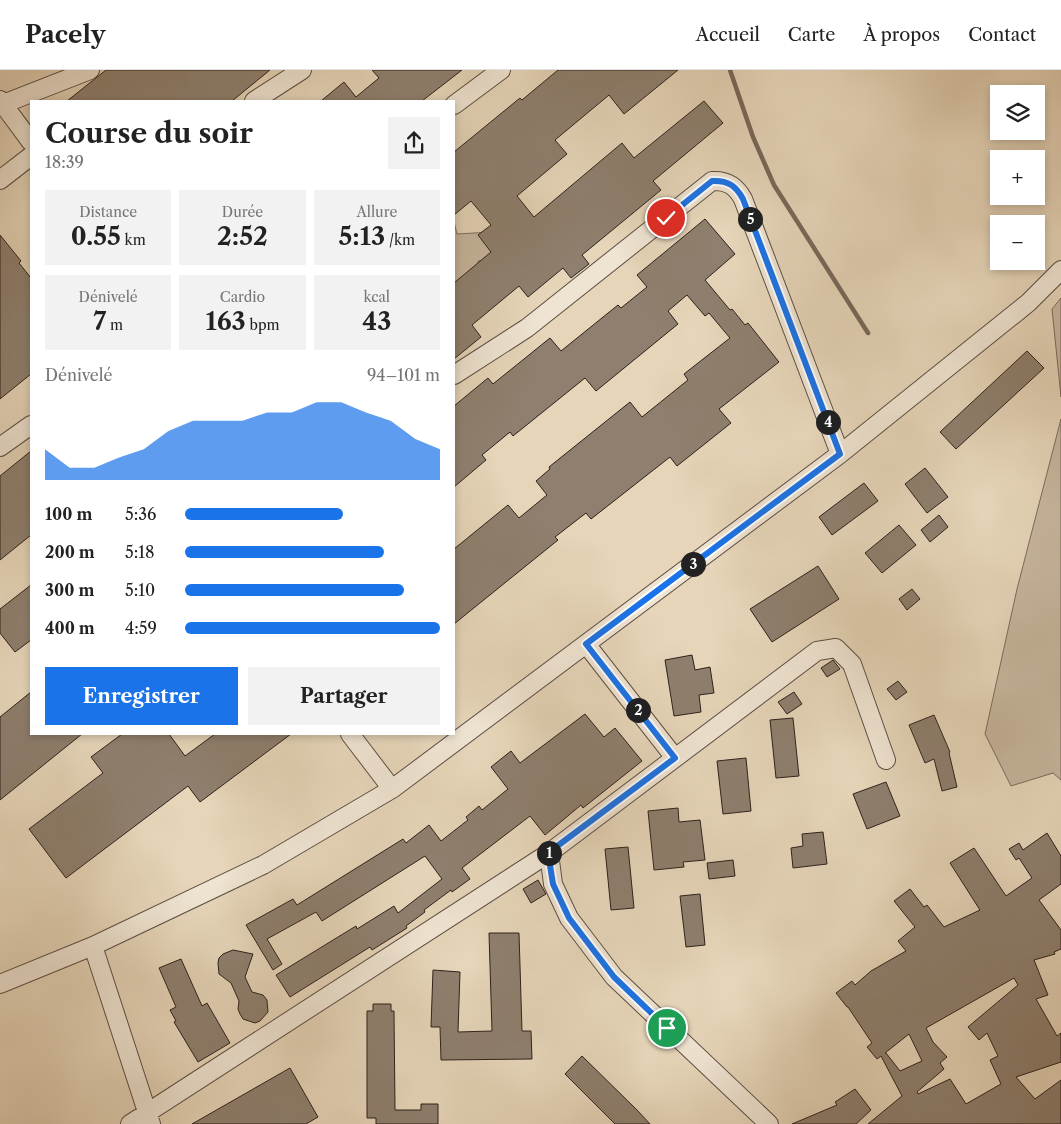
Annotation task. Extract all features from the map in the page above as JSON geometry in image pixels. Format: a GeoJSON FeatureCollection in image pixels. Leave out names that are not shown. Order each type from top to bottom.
{"type":"FeatureCollection","features":[{"type":"Feature","properties":{"kind":"street"},"geometry":{"type":"LineString","coordinates":[[30,141],[1,102],[90,70]]}},
{"type":"Feature","properties":{"kind":"street"},"geometry":{"type":"LineString","coordinates":[[256,100],[302,70]]}},
{"type":"Feature","properties":{"kind":"street"},"geometry":{"type":"LineString","coordinates":[[455,104],[502,70]]}},
{"type":"Feature","properties":{"kind":"street"},"geometry":{"type":"LineString","coordinates":[[0,180],[30,157]]}},
{"type":"Feature","properties":{"kind":"street"},"geometry":{"type":"LineString","coordinates":[[455,373],[527,328],[712,181],[721,180],[738,190],[743,199],[840,454]]}},
{"type":"Feature","properties":{"kind":"street"},"geometry":{"type":"LineString","coordinates":[[0,984],[94,946],[263,865],[392,789],[840,454],[1028,303],[1061,270]]}},
{"type":"Feature","properties":{"kind":"street"},"geometry":{"type":"LineString","coordinates":[[0,447],[30,426]]}},
{"type":"Feature","properties":{"kind":"street"},"geometry":{"type":"LineString","coordinates":[[586,644],[675,758]]}},
{"type":"Feature","properties":{"kind":"street"},"geometry":{"type":"LineString","coordinates":[[130,1124],[149,1119],[548,853],[817,651],[836,648],[852,664],[886,760]]}},
{"type":"Feature","properties":{"kind":"street"},"geometry":{"type":"LineString","coordinates":[[351,735],[392,789]]}},
{"type":"Feature","properties":{"kind":"street"},"geometry":{"type":"LineString","coordinates":[[548,853],[553,884],[569,918],[614,977],[768,1124]]}},
{"type":"Feature","properties":{"kind":"street"},"geometry":{"type":"LineString","coordinates":[[94,946],[149,1119]]}},
{"type":"Feature","properties":{"kind":"shaded area"},"geometry":{"type":"Polygon","coordinates":[[[455,226],[457,234],[492,232],[496,258],[478,261],[480,281],[473,301],[455,300],[455,226]]]}},
{"type":"Feature","properties":{"kind":"shaded area"},"geometry":{"type":"Polygon","coordinates":[[[1061,298],[1061,397],[1052,309],[1061,298]]]}},
{"type":"Feature","properties":{"kind":"shaded area"},"geometry":{"type":"Polygon","coordinates":[[[1061,419],[1061,780],[1053,773],[1011,786],[985,734],[1017,589],[1061,419]]]}},
{"type":"Feature","properties":{"kind":"building"},"geometry":{"type":"Polygon","coordinates":[[[106,70],[270,70],[233,100],[68,100],[106,70]]]}},
{"type":"Feature","properties":{"kind":"building"},"geometry":{"type":"Polygon","coordinates":[[[372,70],[462,70],[423,100],[322,100],[344,82],[356,97],[379,78],[372,70]]]}},
{"type":"Feature","properties":{"kind":"building"},"geometry":{"type":"Polygon","coordinates":[[[558,70],[678,70],[624,114],[609,95],[555,140],[567,154],[517,196],[534,217],[622,143],[634,158],[704,101],[723,123],[653,181],[661,190],[582,255],[589,264],[571,278],[563,268],[528,297],[519,286],[472,325],[481,337],[455,358],[455,282],[491,252],[478,235],[491,225],[471,201],[455,214],[455,151],[520,98],[522,100],[558,70]]]}},
{"type":"Feature","properties":{"kind":"building"},"geometry":{"type":"Polygon","coordinates":[[[705,219],[735,254],[705,280],[745,325],[748,323],[779,362],[719,409],[731,423],[677,466],[670,457],[591,519],[586,513],[555,537],[558,540],[455,623],[455,548],[508,505],[519,518],[547,495],[536,481],[550,469],[549,467],[630,402],[642,417],[688,380],[684,374],[730,338],[709,313],[705,316],[687,295],[668,311],[678,324],[596,391],[585,378],[513,436],[510,432],[482,455],[486,460],[455,486],[455,405],[488,378],[493,384],[550,338],[561,351],[618,305],[621,308],[647,287],[637,275],[705,219]]]}},
{"type":"Feature","properties":{"kind":"building"},"geometry":{"type":"Polygon","coordinates":[[[0,235],[21,261],[19,263],[30,277],[30,375],[0,399],[0,235]]]}},
{"type":"Feature","properties":{"kind":"building"},"geometry":{"type":"Polygon","coordinates":[[[1027,351],[1044,368],[956,449],[940,432],[1027,351]]]}},
{"type":"Feature","properties":{"kind":"building"},"geometry":{"type":"Polygon","coordinates":[[[30,452],[30,536],[0,560],[0,476],[30,452]]]}},
{"type":"Feature","properties":{"kind":"building"},"geometry":{"type":"Polygon","coordinates":[[[925,468],[948,497],[927,513],[905,484],[925,468]]]}},
{"type":"Feature","properties":{"kind":"building"},"geometry":{"type":"Polygon","coordinates":[[[864,483],[878,501],[832,535],[819,517],[864,483]]]}},
{"type":"Feature","properties":{"kind":"building"},"geometry":{"type":"Polygon","coordinates":[[[939,515],[948,527],[930,542],[921,530],[939,515]]]}},
{"type":"Feature","properties":{"kind":"building"},"geometry":{"type":"Polygon","coordinates":[[[899,525],[916,545],[882,573],[865,553],[899,525]]]}},
{"type":"Feature","properties":{"kind":"building"},"geometry":{"type":"Polygon","coordinates":[[[818,566],[839,599],[772,642],[750,609],[818,566]]]}},
{"type":"Feature","properties":{"kind":"building"},"geometry":{"type":"Polygon","coordinates":[[[30,586],[30,641],[15,652],[0,633],[0,609],[30,586]]]}},
{"type":"Feature","properties":{"kind":"building"},"geometry":{"type":"Polygon","coordinates":[[[912,589],[920,599],[907,610],[899,599],[912,589]]]}},
{"type":"Feature","properties":{"kind":"building"},"geometry":{"type":"Polygon","coordinates":[[[692,655],[695,670],[710,667],[714,693],[699,695],[701,712],[674,716],[665,660],[692,655]]]}},
{"type":"Feature","properties":{"kind":"building"},"geometry":{"type":"Polygon","coordinates":[[[833,660],[840,669],[827,677],[821,668],[833,660]]]}},
{"type":"Feature","properties":{"kind":"building"},"geometry":{"type":"Polygon","coordinates":[[[898,681],[907,692],[896,700],[887,689],[898,681]]]}},
{"type":"Feature","properties":{"kind":"building"},"geometry":{"type":"Polygon","coordinates":[[[794,692],[802,704],[787,714],[778,702],[794,692]]]}},
{"type":"Feature","properties":{"kind":"building"},"geometry":{"type":"Polygon","coordinates":[[[30,693],[30,735],[81,735],[0,800],[0,717],[30,693]]]}},
{"type":"Feature","properties":{"kind":"building"},"geometry":{"type":"Polygon","coordinates":[[[585,714],[604,737],[615,728],[642,761],[583,808],[581,805],[545,835],[530,816],[462,868],[470,879],[424,910],[425,912],[406,926],[407,928],[372,950],[370,947],[290,997],[276,975],[356,926],[357,929],[394,906],[398,913],[442,879],[425,856],[322,921],[316,912],[267,939],[282,964],[273,970],[246,925],[293,899],[297,905],[403,839],[406,843],[429,825],[441,841],[468,820],[466,817],[479,806],[482,810],[508,789],[491,767],[511,751],[520,763],[585,714]]]}},
{"type":"Feature","properties":{"kind":"building"},"geometry":{"type":"Polygon","coordinates":[[[934,715],[950,752],[957,787],[942,791],[934,759],[925,763],[909,725],[934,715]]]}},
{"type":"Feature","properties":{"kind":"building"},"geometry":{"type":"Polygon","coordinates":[[[793,718],[799,776],[776,778],[770,720],[793,718]]]}},
{"type":"Feature","properties":{"kind":"building"},"geometry":{"type":"Polygon","coordinates":[[[121,735],[170,735],[185,756],[214,735],[290,735],[200,802],[188,786],[66,878],[29,829],[103,773],[91,757],[121,735]]]}},
{"type":"Feature","properties":{"kind":"building"},"geometry":{"type":"Polygon","coordinates":[[[746,758],[751,811],[723,814],[717,761],[746,758]]]}},
{"type":"Feature","properties":{"kind":"building"},"geometry":{"type":"Polygon","coordinates":[[[886,782],[900,816],[867,829],[853,794],[886,782]]]}},
{"type":"Feature","properties":{"kind":"building"},"geometry":{"type":"Polygon","coordinates":[[[678,808],[679,822],[700,820],[705,860],[683,862],[684,867],[654,870],[648,811],[678,808]]]}},
{"type":"Feature","properties":{"kind":"building"},"geometry":{"type":"Polygon","coordinates":[[[823,832],[827,864],[793,868],[791,848],[803,846],[802,834],[823,832]]]}},
{"type":"Feature","properties":{"kind":"building"},"geometry":{"type":"Polygon","coordinates":[[[1047,833],[1061,856],[1061,884],[1039,900],[1061,930],[1061,949],[1054,952],[1055,954],[1034,960],[1048,995],[1036,999],[1057,1036],[1061,1033],[1061,1062],[1016,1077],[1035,1099],[1061,1080],[1061,1124],[868,1124],[902,1096],[881,1056],[877,1059],[867,1047],[872,1043],[848,1007],[836,993],[852,981],[855,985],[871,971],[906,951],[898,941],[915,927],[894,901],[910,889],[924,907],[927,905],[944,927],[980,910],[950,863],[974,848],[1006,896],[1032,878],[1019,858],[1016,860],[1009,849],[1019,843],[1023,850],[1047,833]],[[1014,978],[926,1028],[933,1042],[947,1057],[940,1063],[944,1069],[917,1092],[918,1094],[950,1079],[966,1104],[1001,1084],[990,1060],[998,1056],[987,1033],[979,1040],[968,1027],[1018,985],[1014,978]],[[909,1034],[885,1053],[900,1071],[922,1061],[909,1034]]]}},
{"type":"Feature","properties":{"kind":"building"},"geometry":{"type":"Polygon","coordinates":[[[628,847],[634,908],[611,910],[605,849],[628,847]]]}},
{"type":"Feature","properties":{"kind":"building"},"geometry":{"type":"Polygon","coordinates":[[[733,860],[735,876],[709,879],[707,863],[733,860]]]}},
{"type":"Feature","properties":{"kind":"building"},"geometry":{"type":"Polygon","coordinates":[[[538,880],[546,894],[531,903],[523,889],[538,880]]]}},
{"type":"Feature","properties":{"kind":"building"},"geometry":{"type":"Polygon","coordinates":[[[700,894],[705,945],[686,947],[680,896],[700,894]]]}},
{"type":"Feature","properties":{"kind":"building"},"geometry":{"type":"Polygon","coordinates":[[[489,933],[519,933],[522,1031],[531,1031],[532,1059],[441,1060],[440,1027],[431,1027],[433,970],[460,972],[458,1032],[492,1031],[489,933]]]}},
{"type":"Feature","properties":{"kind":"building"},"geometry":{"type":"Polygon","coordinates":[[[233,950],[253,954],[245,977],[252,992],[263,995],[267,1000],[268,1012],[260,1021],[255,1023],[243,1019],[238,1009],[239,1001],[231,983],[219,974],[219,958],[233,950]]]}},
{"type":"Feature","properties":{"kind":"building"},"geometry":{"type":"Polygon","coordinates":[[[181,959],[202,1006],[207,1003],[230,1043],[198,1062],[174,1022],[176,1021],[170,1010],[176,1007],[159,968],[181,959]]]}},
{"type":"Feature","properties":{"kind":"building"},"geometry":{"type":"Polygon","coordinates":[[[373,1004],[391,1004],[391,1011],[394,1011],[395,1110],[421,1110],[421,1104],[438,1104],[438,1124],[376,1124],[376,1118],[367,1118],[367,1011],[373,1011],[373,1004]]]}},
{"type":"Feature","properties":{"kind":"building"},"geometry":{"type":"Polygon","coordinates":[[[582,1056],[650,1124],[615,1124],[565,1074],[582,1056]]]}},
{"type":"Feature","properties":{"kind":"building"},"geometry":{"type":"Polygon","coordinates":[[[290,1068],[318,1117],[306,1124],[192,1124],[290,1068]]]}},
{"type":"Feature","properties":{"kind":"building"},"geometry":{"type":"Polygon","coordinates":[[[855,1089],[871,1110],[856,1124],[792,1124],[837,1105],[835,1102],[855,1089]]]}},
{"type":"Feature","properties":{"kind":"waterway"},"geometry":{"type":"LineString","coordinates":[[730,70],[753,137],[774,185],[868,333]]}},
{"type":"Feature","properties":{"kind":"route"},"geometry":{"type":"LineString","coordinates":[[666,218],[712,181],[721,180],[738,190],[840,454],[586,644],[675,758],[548,853],[553,884],[569,918],[614,977],[667,1028]]}}]}
